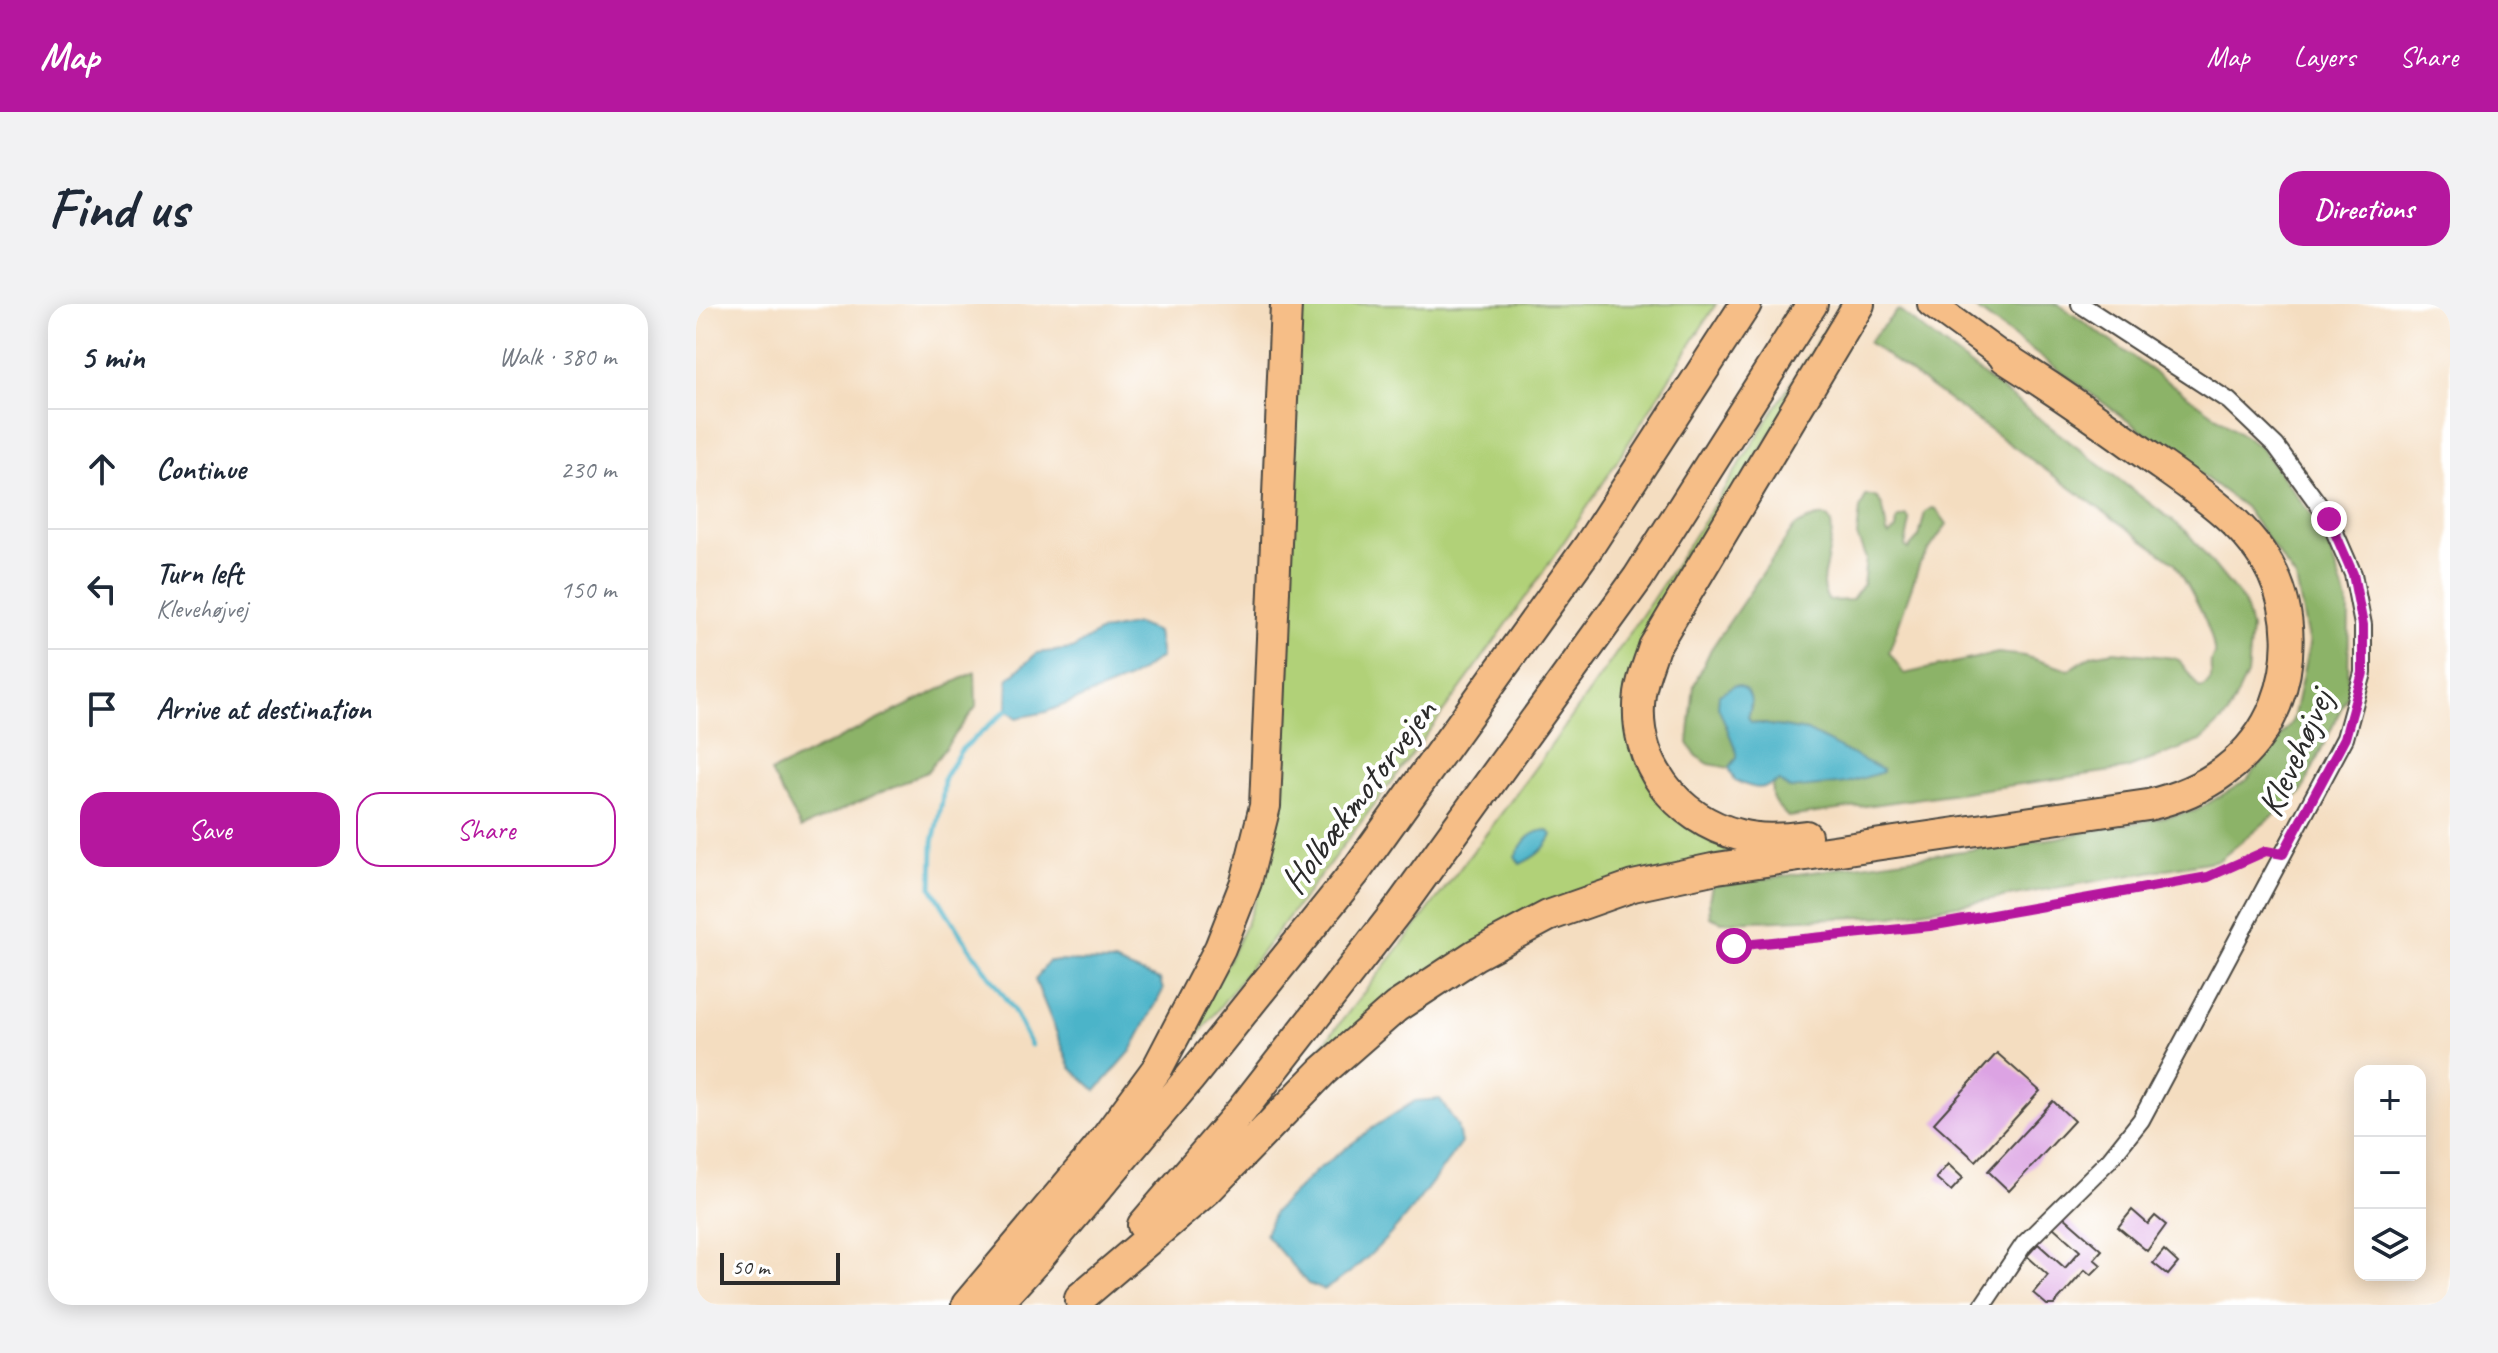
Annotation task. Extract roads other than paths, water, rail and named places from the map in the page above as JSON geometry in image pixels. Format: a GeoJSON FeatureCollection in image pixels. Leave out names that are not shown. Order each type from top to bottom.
{"type":"FeatureCollection","features":[{"type":"Feature","properties":{"kind":"highway"},"geometry":{"type":"LineString","coordinates":[[967,1305],[1098,1149],[1157,1069],[1220,948],[1246,882],[1265,806],[1286,304]]}},
{"type":"Feature","properties":{"kind":"highway","name":"Holbækmotorvejen"},"geometry":{"type":"LineString","coordinates":[[995,1305],[1189,1079],[1355,872],[1589,546],[1746,304]]}},
{"type":"Feature","properties":{"kind":"highway"},"geometry":{"type":"LineString","coordinates":[[1077,1302],[1242,1110],[1400,907],[1638,578],[1812,304]]}},
{"type":"Feature","properties":{"kind":"highway"},"geometry":{"type":"LineString","coordinates":[[1859,304],[1654,647],[1640,693],[1640,734],[1645,754],[1664,787],[1695,816],[1719,829],[1756,838],[1797,838],[2144,788],[2190,772],[2213,759],[2243,727],[2264,683],[2268,660],[2266,614],[2241,558],[2204,518],[2005,358],[1931,304]]}},
{"type":"Feature","properties":{"kind":"highway"},"geometry":{"type":"LineString","coordinates":[[1077,1302],[1208,1189],[1323,1071],[1396,1007],[1475,955],[1548,916],[1633,886],[1717,868],[2174,799],[2199,789],[2225,773],[2244,755],[2260,736],[2272,713],[2287,663],[2288,636],[2284,609],[2273,574],[2241,530],[2216,506],[2077,405],[2005,358]]}},
{"type":"Feature","properties":{"kind":"street","name":"Klevehøjvej"},"geometry":{"type":"LineString","coordinates":[[1983,1305],[2024,1244],[2110,1159],[2141,1120],[2345,738],[2363,673],[2363,625],[2353,574],[2329,519],[2276,446],[2229,401],[2080,304]]}},
{"type":"Feature","properties":{"kind":"water"},"geometry":{"type":"Polygon","coordinates":[[[1137,624],[1157,632],[1161,657],[1129,679],[1046,712],[1017,718],[1007,710],[1008,679],[1037,653],[1072,649],[1099,632],[1137,624]]]}},
{"type":"Feature","properties":{"kind":"water"},"geometry":{"type":"Polygon","coordinates":[[[1735,685],[1745,689],[1750,697],[1748,717],[1751,722],[1807,731],[1883,772],[1847,783],[1790,789],[1779,781],[1757,788],[1735,781],[1729,768],[1737,753],[1718,706],[1719,694],[1735,685]]]}},
{"type":"Feature","properties":{"kind":"water"},"geometry":{"type":"Polygon","coordinates":[[[1548,830],[1552,835],[1546,845],[1520,864],[1515,856],[1524,841],[1536,832],[1548,830]]]}},
{"type":"Feature","properties":{"kind":"water"},"geometry":{"type":"Polygon","coordinates":[[[1049,961],[1114,962],[1160,980],[1163,990],[1131,1051],[1096,1091],[1071,1068],[1035,980],[1049,961]]]}},
{"type":"Feature","properties":{"kind":"water"},"geometry":{"type":"Polygon","coordinates":[[[1440,1099],[1457,1125],[1461,1143],[1383,1243],[1324,1290],[1308,1284],[1265,1234],[1274,1212],[1316,1171],[1371,1129],[1415,1101],[1440,1099]]]}},
{"type":"Feature","properties":{"kind":"waterway"},"geometry":{"type":"LineString","coordinates":[[1007,710],[961,750],[944,778],[933,842],[932,888],[1013,1009],[1031,1045]]}}]}
